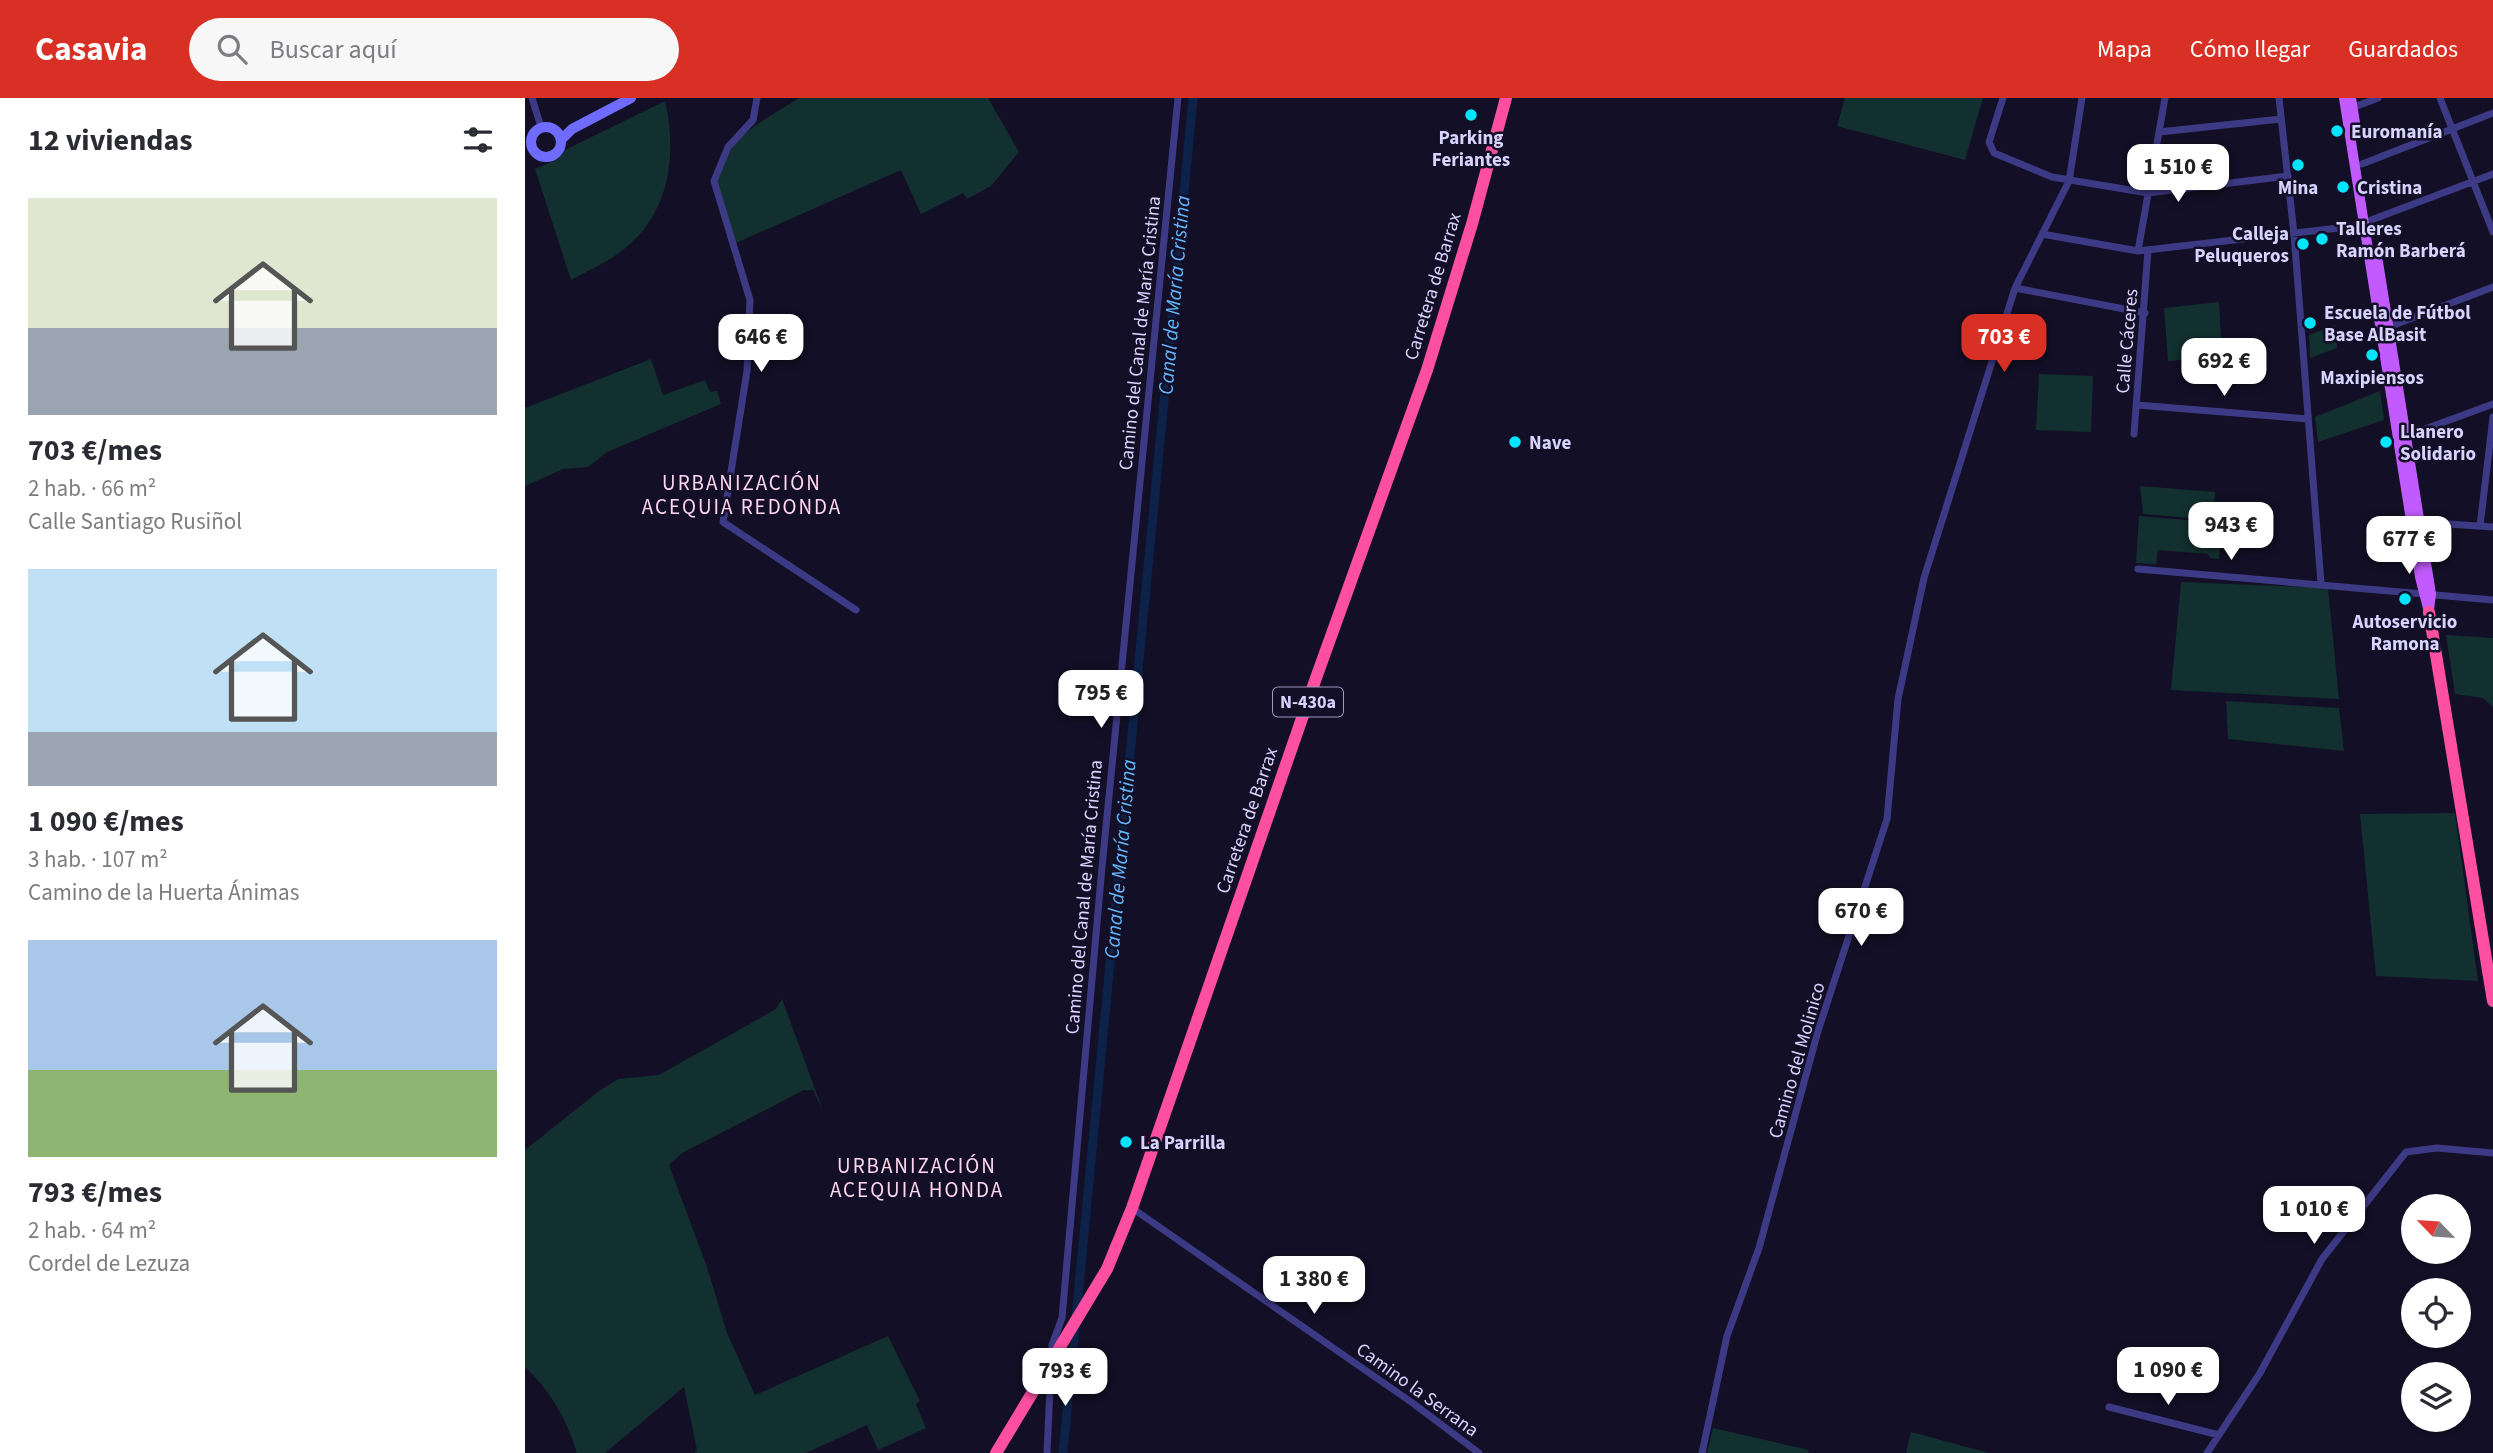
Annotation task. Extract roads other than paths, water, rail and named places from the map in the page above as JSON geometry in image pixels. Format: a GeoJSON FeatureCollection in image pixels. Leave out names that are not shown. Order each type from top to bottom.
{"type":"FeatureCollection","features":[{"type":"Feature","properties":{"kind":"highway","name":"Carretera de Barrax"},"geometry":{"type":"LineString","coordinates":[[996,1453],[1107,1269],[1132,1208],[1324,654],[1427,370],[1472,225],[1506,98]]}},
{"type":"Feature","properties":{"kind":"highway"},"geometry":{"type":"LineString","coordinates":[[2429,611],[2493,1001]]}},
{"type":"Feature","properties":{"kind":"main road"},"geometry":{"type":"LineString","coordinates":[[2344,98],[2350,105],[2362,164],[2368,223]]}},
{"type":"Feature","properties":{"kind":"main road"},"geometry":{"type":"LineString","coordinates":[[2350,105],[2427,593]]}},
{"type":"Feature","properties":{"kind":"main road"},"geometry":{"type":"LineString","coordinates":[[2385,328],[2420,522],[2429,611]]}},
{"type":"Feature","properties":{"kind":"street"},"geometry":{"type":"LineString","coordinates":[[531,98],[541,127],[559,134],[572,129],[614,102],[631,98]]}},
{"type":"Feature","properties":{"kind":"street"},"geometry":{"type":"LineString","coordinates":[[757,98],[753,120],[728,147],[714,181],[750,300],[747,371],[723,522],[856,610]]}},
{"type":"Feature","properties":{"kind":"street","name":"Camino del Canal de María Cristina"},"geometry":{"type":"LineString","coordinates":[[1047,1453],[1052,1345],[1062,1318],[1101,867],[1178,98]]}},
{"type":"Feature","properties":{"kind":"street"},"geometry":{"type":"LineString","coordinates":[[2001,98],[1989,142],[1994,153],[2030,170],[2069,181],[2148,194],[2288,176]]}},
{"type":"Feature","properties":{"kind":"street","name":"Camino del Molinico"},"geometry":{"type":"LineString","coordinates":[[1702,1453],[1727,1336],[1759,1248],[1818,1031],[1887,819],[1898,699],[1924,578],[2015,288],[2069,181],[2082,98]]}},
{"type":"Feature","properties":{"kind":"street"},"geometry":{"type":"LineString","coordinates":[[2138,251],[2165,98]]}},
{"type":"Feature","properties":{"kind":"street"},"geometry":{"type":"LineString","coordinates":[[2279,98],[2294,234],[2321,583]]}},
{"type":"Feature","properties":{"kind":"street"},"geometry":{"type":"LineString","coordinates":[[2350,105],[2378,98]]}},
{"type":"Feature","properties":{"kind":"street"},"geometry":{"type":"LineString","coordinates":[[2440,98],[2493,232]]}},
{"type":"Feature","properties":{"kind":"street"},"geometry":{"type":"LineString","coordinates":[[2362,164],[2493,113]]}},
{"type":"Feature","properties":{"kind":"street"},"geometry":{"type":"LineString","coordinates":[[2159,132],[2281,119]]}},
{"type":"Feature","properties":{"kind":"street"},"geometry":{"type":"LineString","coordinates":[[541,127],[528,146],[530,154],[545,157],[554,155],[561,148],[559,134]]}},
{"type":"Feature","properties":{"kind":"street"},"geometry":{"type":"LineString","coordinates":[[2042,234],[2138,251],[2294,234],[2368,223],[2493,174]]}},
{"type":"Feature","properties":{"kind":"street","name":"Calle Cáceres"},"geometry":{"type":"LineString","coordinates":[[2134,434],[2148,250]]}},
{"type":"Feature","properties":{"kind":"street"},"geometry":{"type":"LineString","coordinates":[[2015,288],[2145,313]]}},
{"type":"Feature","properties":{"kind":"street"},"geometry":{"type":"LineString","coordinates":[[2385,328],[2491,288],[2493,298]]}},
{"type":"Feature","properties":{"kind":"street"},"geometry":{"type":"LineString","coordinates":[[2406,436],[2493,404]]}},
{"type":"Feature","properties":{"kind":"street"},"geometry":{"type":"LineString","coordinates":[[2137,405],[2308,419]]}},
{"type":"Feature","properties":{"kind":"street"},"geometry":{"type":"LineString","coordinates":[[2480,526],[2493,417]]}},
{"type":"Feature","properties":{"kind":"street"},"geometry":{"type":"LineString","coordinates":[[2420,522],[2493,527]]}},
{"type":"Feature","properties":{"kind":"street"},"geometry":{"type":"LineString","coordinates":[[2138,569],[2493,600]]}},
{"type":"Feature","properties":{"kind":"street"},"geometry":{"type":"LineString","coordinates":[[2207,1453],[2260,1373],[2322,1259],[2406,1152],[2437,1149],[2493,1153]]}},
{"type":"Feature","properties":{"kind":"street","name":"Camino la Serrana"},"geometry":{"type":"LineString","coordinates":[[1132,1208],[1414,1404],[1479,1453]]}},
{"type":"Feature","properties":{"kind":"street"},"geometry":{"type":"LineString","coordinates":[[2109,1406],[2219,1435]]}},
{"type":"Feature","properties":{"kind":"waterway","name":"Canal de María Cristina"},"geometry":{"type":"LineString","coordinates":[[1063,1453],[1193,98]]}},
{"type":"Feature","properties":{"kind":"place","name":"Parking Feriantes"},"geometry":{"type":"Point","coordinates":[1471,115]}},
{"type":"Feature","properties":{"kind":"place","name":"Euromanía"},"geometry":{"type":"Point","coordinates":[2337,131]}},
{"type":"Feature","properties":{"kind":"place","name":"Mina"},"geometry":{"type":"Point","coordinates":[2298,165]}},
{"type":"Feature","properties":{"kind":"place","name":"Cristina"},"geometry":{"type":"Point","coordinates":[2343,187]}},
{"type":"Feature","properties":{"kind":"place","name":"Talleres Ramón Barberá"},"geometry":{"type":"Point","coordinates":[2322,239]}},
{"type":"Feature","properties":{"kind":"place","name":"Calleja Peluqueros"},"geometry":{"type":"Point","coordinates":[2303,244]}},
{"type":"Feature","properties":{"kind":"place","name":"Escuela de Fútbol Base AlBasit"},"geometry":{"type":"Point","coordinates":[2310,323]}},
{"type":"Feature","properties":{"kind":"place","name":"Maxipiensos"},"geometry":{"type":"Point","coordinates":[2372,355]}},
{"type":"Feature","properties":{"kind":"place","name":"Nave"},"geometry":{"type":"Point","coordinates":[1515,442]}},
{"type":"Feature","properties":{"kind":"place","name":"Llanero Solidario"},"geometry":{"type":"Point","coordinates":[2386,442]}},
{"type":"Feature","properties":{"kind":"place","name":"Autoservicio Ramona"},"geometry":{"type":"Point","coordinates":[2405,599]}},
{"type":"Feature","properties":{"kind":"place","name":"La Parrilla"},"geometry":{"type":"Point","coordinates":[1126,1142]}},
{"type":"Feature","properties":{"kind":"district","name":"URBANIZACIÓN ACEQUIA REDONDA"},"geometry":{"type":"Point","coordinates":[742,495]}},
{"type":"Feature","properties":{"kind":"district","name":"URBANIZACIÓN ACEQUIA HONDA"},"geometry":{"type":"Point","coordinates":[917,1178]}}]}
